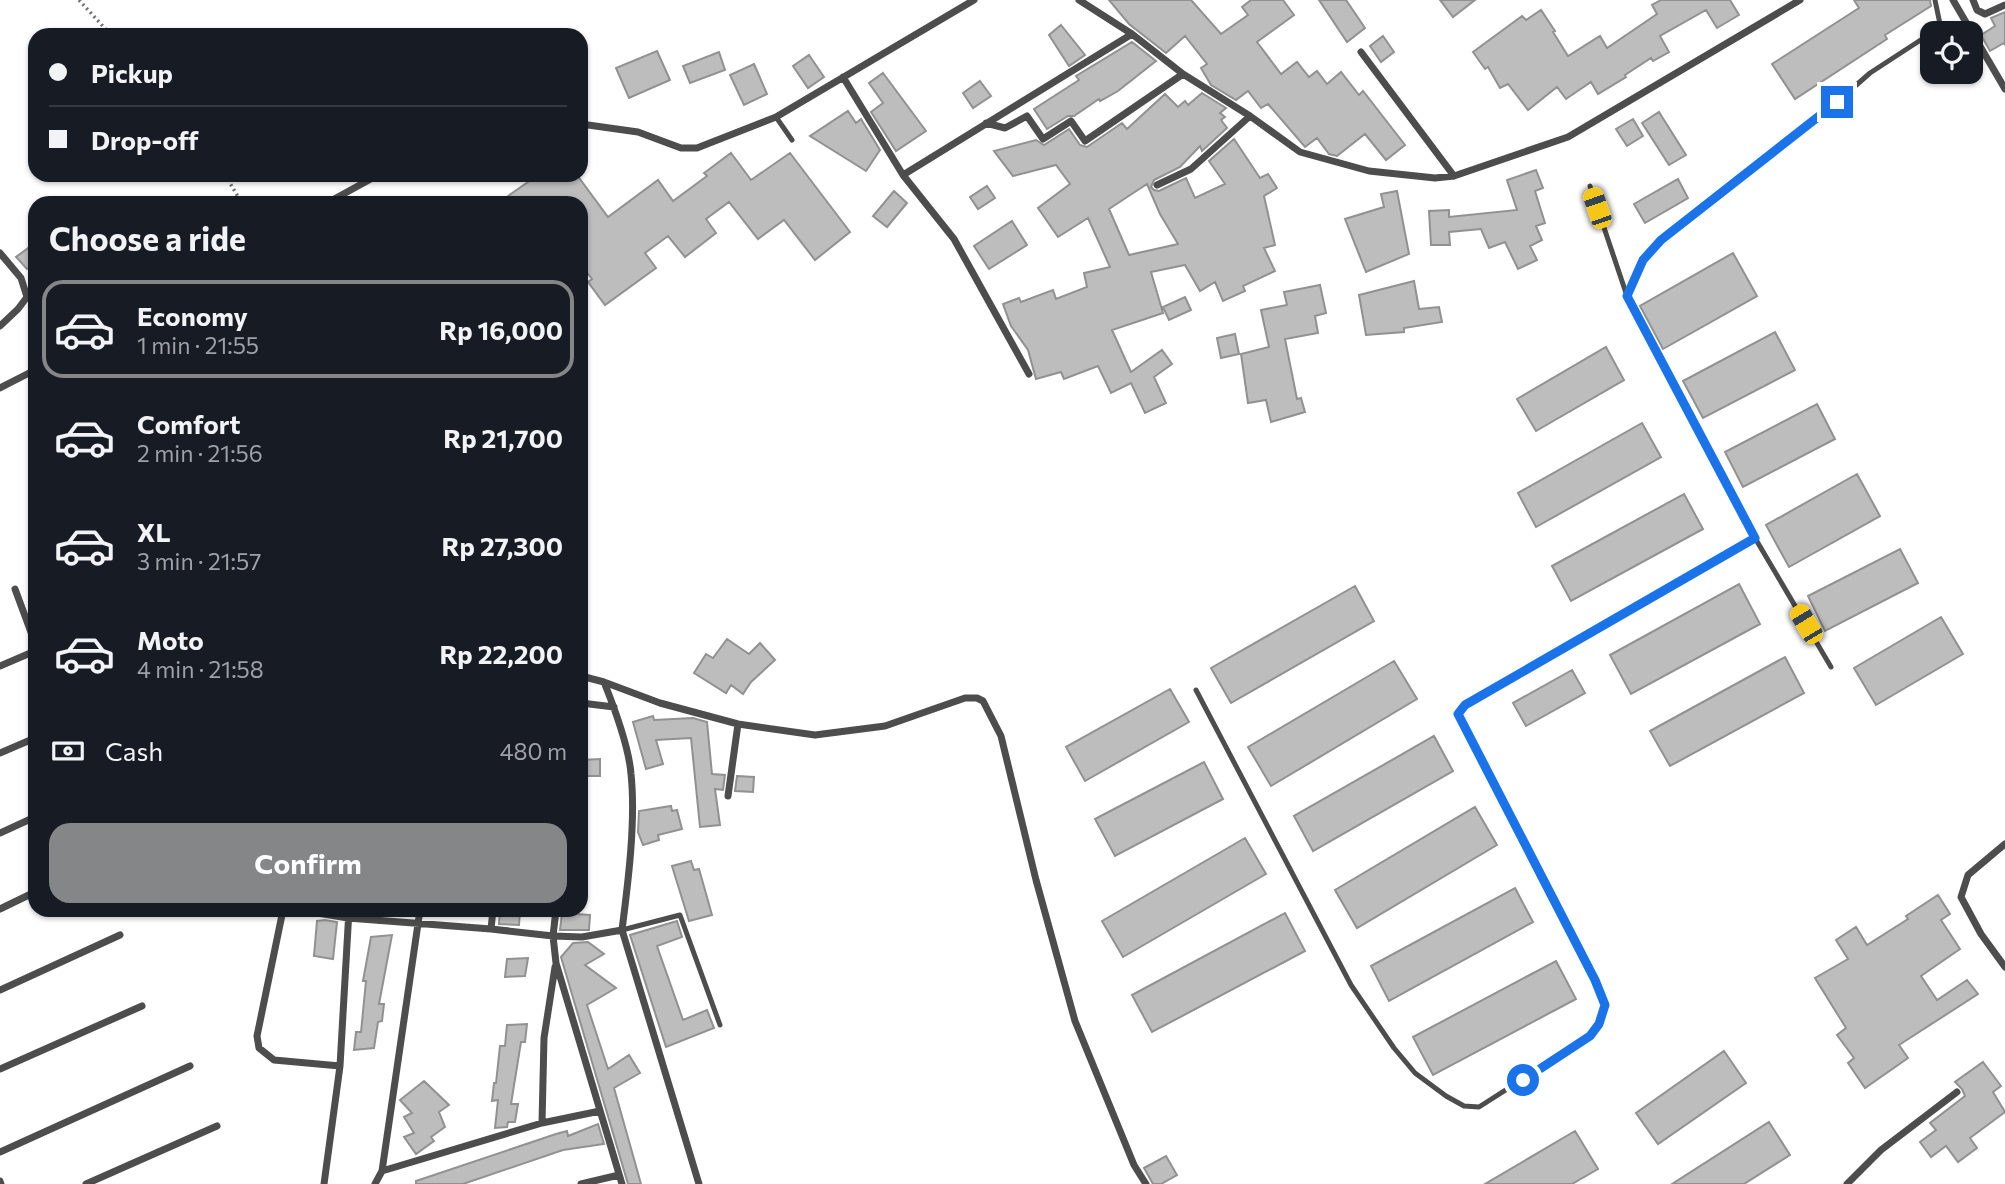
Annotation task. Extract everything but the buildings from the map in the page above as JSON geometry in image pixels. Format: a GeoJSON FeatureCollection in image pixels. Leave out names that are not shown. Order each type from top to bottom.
{"type":"FeatureCollection","features":[{"type":"Feature","properties":{"kind":"street"},"geometry":{"type":"LineString","coordinates":[[588,125],[638,132],[681,148],[697,148],[776,117],[974,0]]}},
{"type":"Feature","properties":{"kind":"street"},"geometry":{"type":"LineString","coordinates":[[1079,0],[1300,152],[1369,172],[1435,178],[1454,176],[1568,137],[1800,0]]}},
{"type":"Feature","properties":{"kind":"street"},"geometry":{"type":"LineString","coordinates":[[1953,0],[2005,89]]}},
{"type":"Feature","properties":{"kind":"street"},"geometry":{"type":"LineString","coordinates":[[1973,0],[1978,10],[1985,14],[2005,5]]}},
{"type":"Feature","properties":{"kind":"street"},"geometry":{"type":"LineString","coordinates":[[903,175],[1132,34]]}},
{"type":"Feature","properties":{"kind":"street"},"geometry":{"type":"LineString","coordinates":[[1361,52],[1454,176]]}},
{"type":"Feature","properties":{"kind":"street"},"geometry":{"type":"LineString","coordinates":[[986,122],[1005,128],[1027,116],[1043,139],[1071,121],[1085,141],[1183,74]]}},
{"type":"Feature","properties":{"kind":"street"},"geometry":{"type":"LineString","coordinates":[[843,76],[903,175],[954,239],[1029,374]]}},
{"type":"Feature","properties":{"kind":"street"},"geometry":{"type":"LineString","coordinates":[[1157,185],[1191,169],[1250,116]]}},
{"type":"Feature","properties":{"kind":"street"},"geometry":{"type":"LineString","coordinates":[[340,196],[365,182]]}},
{"type":"Feature","properties":{"kind":"street"},"geometry":{"type":"LineString","coordinates":[[0,253],[21,278],[27,297],[2,322]]}},
{"type":"Feature","properties":{"kind":"street"},"geometry":{"type":"LineString","coordinates":[[0,388],[28,374]]}},
{"type":"Feature","properties":{"kind":"street"},"geometry":{"type":"LineString","coordinates":[[15,589],[28,624]]}},
{"type":"Feature","properties":{"kind":"street"},"geometry":{"type":"LineString","coordinates":[[0,666],[28,654]]}},
{"type":"Feature","properties":{"kind":"street"},"geometry":{"type":"LineString","coordinates":[[588,678],[660,703],[738,724],[815,735],[885,726],[965,698],[983,701],[1001,736],[1036,880],[1075,1021],[1134,1165],[1146,1184]]}},
{"type":"Feature","properties":{"kind":"street"},"geometry":{"type":"LineString","coordinates":[[604,682],[614,707],[631,772],[632,832],[622,930],[699,1184]]}},
{"type":"Feature","properties":{"kind":"street"},"geometry":{"type":"LineString","coordinates":[[588,704],[614,707]]}},
{"type":"Feature","properties":{"kind":"street"},"geometry":{"type":"LineString","coordinates":[[729,796],[738,724]]}},
{"type":"Feature","properties":{"kind":"street"},"geometry":{"type":"LineString","coordinates":[[0,753],[28,741]]}},
{"type":"Feature","properties":{"kind":"street"},"geometry":{"type":"LineString","coordinates":[[0,833],[28,820]]}},
{"type":"Feature","properties":{"kind":"street"},"geometry":{"type":"LineString","coordinates":[[2005,844],[1968,876],[1961,897],[1981,934],[2005,967]]}},
{"type":"Feature","properties":{"kind":"street"},"geometry":{"type":"LineString","coordinates":[[0,909],[28,895]]}},
{"type":"Feature","properties":{"kind":"street"},"geometry":{"type":"LineString","coordinates":[[282,917],[257,1036],[259,1048],[274,1059],[340,1066]]}},
{"type":"Feature","properties":{"kind":"street"},"geometry":{"type":"LineString","coordinates":[[324,1184],[340,1066],[349,917]]}},
{"type":"Feature","properties":{"kind":"street"},"geometry":{"type":"LineString","coordinates":[[372,917],[553,936],[582,937],[622,930]]}},
{"type":"Feature","properties":{"kind":"street"},"geometry":{"type":"LineString","coordinates":[[375,1184],[382,1171],[419,917]]}},
{"type":"Feature","properties":{"kind":"street"},"geometry":{"type":"LineString","coordinates":[[491,929],[492,917]]}},
{"type":"Feature","properties":{"kind":"street"},"geometry":{"type":"LineString","coordinates":[[555,917],[553,936],[556,964],[622,1184]]}},
{"type":"Feature","properties":{"kind":"street"},"geometry":{"type":"LineString","coordinates":[[0,990],[120,935]]}},
{"type":"Feature","properties":{"kind":"street"},"geometry":{"type":"LineString","coordinates":[[542,1123],[544,1038],[556,964]]}},
{"type":"Feature","properties":{"kind":"street"},"geometry":{"type":"LineString","coordinates":[[0,1069],[142,1006]]}},
{"type":"Feature","properties":{"kind":"street"},"geometry":{"type":"LineString","coordinates":[[0,1152],[190,1066]]}},
{"type":"Feature","properties":{"kind":"street"},"geometry":{"type":"LineString","coordinates":[[1847,1184],[1881,1150],[1956,1092]]}},
{"type":"Feature","properties":{"kind":"street"},"geometry":{"type":"LineString","coordinates":[[382,1171],[542,1123],[600,1111]]}},
{"type":"Feature","properties":{"kind":"street"},"geometry":{"type":"LineString","coordinates":[[86,1184],[217,1126]]}},
{"type":"Feature","properties":{"kind":"street"},"geometry":{"type":"LineString","coordinates":[[581,1184],[619,1175]]}},
{"type":"Feature","properties":{"kind":"lane"},"geometry":{"type":"LineString","coordinates":[[1627,296],[1643,260],[1661,240],[1870,73],[1936,30],[1940,24],[1935,0]]}},
{"type":"Feature","properties":{"kind":"lane"},"geometry":{"type":"LineString","coordinates":[[776,117],[793,140]]}},
{"type":"Feature","properties":{"kind":"lane"},"geometry":{"type":"LineString","coordinates":[[1590,186],[1627,296],[1755,538],[1831,667]]}},
{"type":"Feature","properties":{"kind":"lane"},"geometry":{"type":"LineString","coordinates":[[1196,690],[1351,985],[1394,1048],[1415,1073],[1464,1106],[1479,1108],[1590,1036],[1599,1024],[1605,1005],[1595,980],[1458,714],[1465,705],[1755,538]]}},
{"type":"Feature","properties":{"kind":"lane"},"geometry":{"type":"LineString","coordinates":[[622,930],[678,914],[682,918],[720,1025]]}},
{"type":"Feature","properties":{"kind":"path"},"geometry":{"type":"LineString","coordinates":[[79,0],[105,28]]}},
{"type":"Feature","properties":{"kind":"route"},"geometry":{"type":"LineString","coordinates":[[1523,1080],[1590,1036],[1599,1024],[1605,1005],[1595,980],[1458,714],[1465,705],[1755,538],[1627,296],[1643,260],[1661,240],[1837,102]]}}]}
